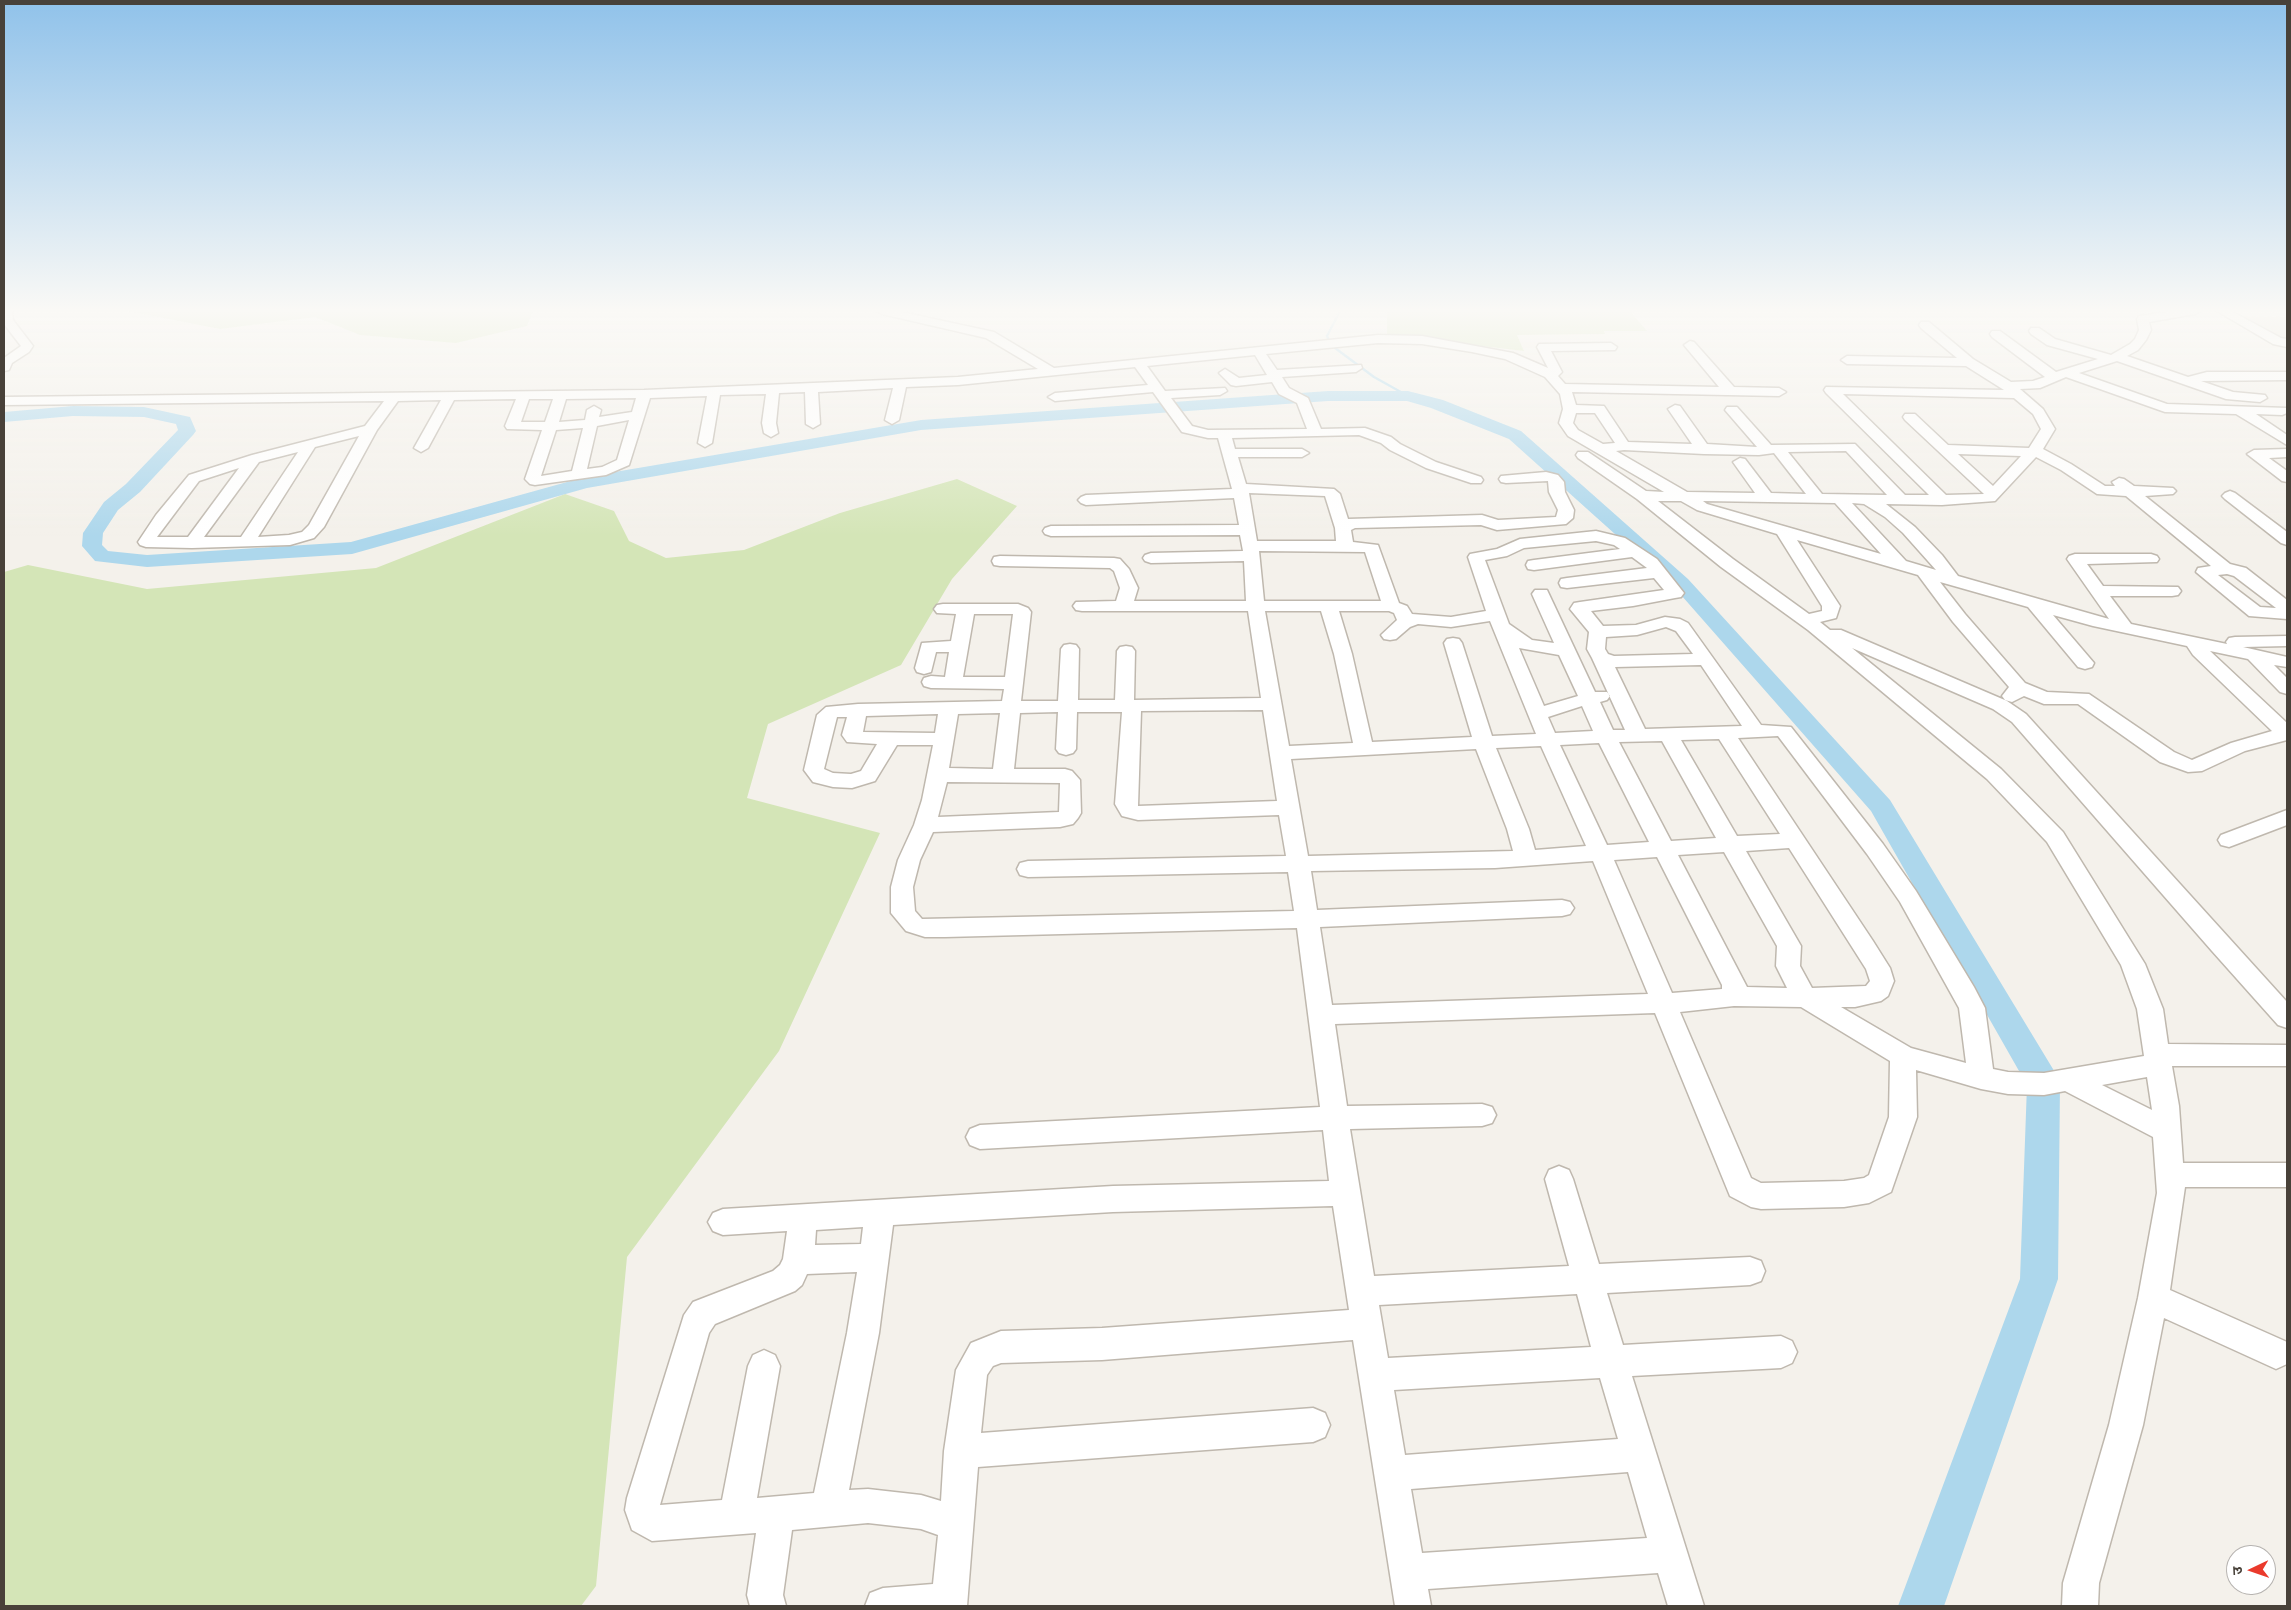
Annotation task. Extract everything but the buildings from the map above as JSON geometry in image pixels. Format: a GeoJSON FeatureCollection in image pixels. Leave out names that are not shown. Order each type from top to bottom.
{"type":"FeatureCollection","features":[{"type":"Feature","properties":{"kind":"street"},"geometry":{"type":"LineString","coordinates":[[4,390],[9,401],[644,394],[853,386]]}},
{"type":"Feature","properties":{"kind":"street"},"geometry":{"type":"LineString","coordinates":[[892,420],[900,386]]}},
{"type":"Feature","properties":{"kind":"street"},"geometry":{"type":"LineString","coordinates":[[1155,386],[1187,429],[1200,433],[1360,431],[1386,440],[1394,447],[1431,465],[1476,480]]}},
{"type":"Feature","properties":{"kind":"street"},"geometry":{"type":"LineString","coordinates":[[1281,386],[1284,391],[1298,398],[1316,433]]}},
{"type":"Feature","properties":{"kind":"street"},"geometry":{"type":"LineString","coordinates":[[1726,386],[1729,390]]}},
{"type":"Feature","properties":{"kind":"street"},"geometry":{"type":"LineString","coordinates":[[1642,496],[1766,496],[1942,500],[1981,500],[1990,498],[2033,451],[2048,431],[2038,412],[2007,386]]}},
{"type":"Feature","properties":{"kind":"street"},"geometry":{"type":"LineString","coordinates":[[1942,500],[1831,390],[2013,390],[2034,386]]}},
{"type":"Feature","properties":{"kind":"street"},"geometry":{"type":"LineString","coordinates":[[2092,386],[2162,408],[2285,411]]}},
{"type":"Feature","properties":{"kind":"street"},"geometry":{"type":"LineString","coordinates":[[2206,386],[2237,397],[2260,398],[2285,411]]}},
{"type":"Feature","properties":{"kind":"street"},"geometry":{"type":"LineString","coordinates":[[811,388],[813,424]]}},
{"type":"Feature","properties":{"kind":"street"},"geometry":{"type":"LineString","coordinates":[[1779,392],[1563,388],[1570,409],[1566,418],[1568,428],[1581,439],[1702,507],[2089,620],[2287,662]]}},
{"type":"Feature","properties":{"kind":"street"},"geometry":{"type":"LineString","coordinates":[[771,433],[769,423],[773,389]]}},
{"type":"Feature","properties":{"kind":"street"},"geometry":{"type":"LineString","coordinates":[[705,443],[714,391]]}},
{"type":"Feature","properties":{"kind":"street"},"geometry":{"type":"LineString","coordinates":[[1055,397],[1220,391]]}},
{"type":"Feature","properties":{"kind":"street"},"geometry":{"type":"LineString","coordinates":[[578,475],[588,441],[590,423],[600,394]]}},
{"type":"Feature","properties":{"kind":"street"},"geometry":{"type":"LineString","coordinates":[[561,395],[532,480],[539,482],[610,470],[624,462],[644,394]]}},
{"type":"Feature","properties":{"kind":"street"},"geometry":{"type":"LineString","coordinates":[[524,396],[511,426],[550,427],[590,423],[637,415]]}},
{"type":"Feature","properties":{"kind":"street"},"geometry":{"type":"LineString","coordinates":[[370,429],[253,460],[193,479],[146,542],[192,543],[290,540],[310,533],[316,527],[370,429],[394,397]]}},
{"type":"Feature","properties":{"kind":"street"},"geometry":{"type":"LineString","coordinates":[[421,448],[449,397]]}},
{"type":"Feature","properties":{"kind":"street"},"geometry":{"type":"LineString","coordinates":[[1570,409],[1599,409],[1624,446]]}},
{"type":"Feature","properties":{"kind":"street"},"geometry":{"type":"LineString","coordinates":[[1675,410],[1704,450]]}},
{"type":"Feature","properties":{"kind":"street"},"geometry":{"type":"LineString","coordinates":[[1732,410],[1773,449],[1818,497]]}},
{"type":"Feature","properties":{"kind":"street"},"geometry":{"type":"LineString","coordinates":[[2241,411],[2287,443]]}},
{"type":"Feature","properties":{"kind":"street"},"geometry":{"type":"LineString","coordinates":[[1910,417],[1994,495]]}},
{"type":"Feature","properties":{"kind":"street"},"geometry":{"type":"LineString","coordinates":[[1224,434],[1240,491],[1252,551],[1258,614],[1307,920],[1345,1193],[1413,1606]]}},
{"type":"Feature","properties":{"kind":"street"},"geometry":{"type":"LineString","coordinates":[[2287,443],[2254,454],[2287,478]]}},
{"type":"Feature","properties":{"kind":"street"},"geometry":{"type":"LineString","coordinates":[[246,542],[309,446]]}},
{"type":"Feature","properties":{"kind":"street"},"geometry":{"type":"LineString","coordinates":[[1601,449],[1624,446],[1704,450],[1850,447],[1899,498]]}},
{"type":"Feature","properties":{"kind":"street"},"geometry":{"type":"LineString","coordinates":[[1944,449],[2033,451],[2070,469],[2102,491],[2125,486],[2168,491]]}},
{"type":"Feature","properties":{"kind":"street"},"geometry":{"type":"LineString","coordinates":[[1230,453],[1302,453]]}},
{"type":"Feature","properties":{"kind":"street"},"geometry":{"type":"LineString","coordinates":[[1583,456],[1642,496],[1727,563],[1809,623],[1994,774],[2055,837],[2132,964],[2150,1009],[2167,1131],[2171,1193],[2153,1298],[2126,1425],[2081,1583],[2080,1606]]}},
{"type":"Feature","properties":{"kind":"street"},"geometry":{"type":"LineString","coordinates":[[192,543],[253,460]]}},
{"type":"Feature","properties":{"kind":"street"},"geometry":{"type":"LineString","coordinates":[[1740,462],[1766,496]]}},
{"type":"Feature","properties":{"kind":"street"},"geometry":{"type":"LineString","coordinates":[[1342,528],[1347,524],[1361,522],[1482,520],[1497,526],[1560,521],[1565,518],[1566,510],[1557,492],[1557,482],[1553,478],[1545,476],[1506,479]]}},
{"type":"Feature","properties":{"kind":"street"},"geometry":{"type":"LineString","coordinates":[[2125,486],[2226,569]]}},
{"type":"Feature","properties":{"kind":"street"},"geometry":{"type":"LineString","coordinates":[[1086,500],[1240,491],[1329,492],[1332,494],[1345,546]]}},
{"type":"Feature","properties":{"kind":"street"},"geometry":{"type":"LineString","coordinates":[[2230,496],[2287,540]]}},
{"type":"Feature","properties":{"kind":"street"},"geometry":{"type":"LineString","coordinates":[[1840,498],[1900,565]]}},
{"type":"Feature","properties":{"kind":"street"},"geometry":{"type":"LineString","coordinates":[[1866,498],[1891,514],[1909,530],[1936,558],[1952,580]]}},
{"type":"Feature","properties":{"kind":"street"},"geometry":{"type":"LineString","coordinates":[[1052,531],[1247,530]]}},
{"type":"Feature","properties":{"kind":"street"},"geometry":{"type":"LineString","coordinates":[[1784,532],[1831,606],[1830,614],[1809,623]]}},
{"type":"Feature","properties":{"kind":"street"},"geometry":{"type":"LineString","coordinates":[[1638,735],[1596,649],[1598,632],[1580,611],[1580,607],[1659,597],[1675,593],[1659,572],[1650,563],[1619,541],[1596,536],[1520,544],[1500,553],[1478,556],[1477,559],[1499,621],[1548,740],[1601,854],[1666,1003],[1740,1187],[1751,1194],[1761,1196],[1850,1194],[1868,1190],[1881,1183],[1903,1117],[1903,1056]]}},
{"type":"Feature","properties":{"kind":"street"},"geometry":{"type":"LineString","coordinates":[[1151,558],[1345,546],[1373,549],[1391,606]]}},
{"type":"Feature","properties":{"kind":"street"},"geometry":{"type":"LineString","coordinates":[[1534,565],[1634,552]]}},
{"type":"Feature","properties":{"kind":"street"},"geometry":{"type":"LineString","coordinates":[[2124,628],[2075,559],[2151,559]]}},
{"type":"Feature","properties":{"kind":"street"},"geometry":{"type":"LineString","coordinates":[[1000,561],[1116,564],[1121,569],[1129,588],[1125,596],[1125,607]]}},
{"type":"Feature","properties":{"kind":"street"},"geometry":{"type":"LineString","coordinates":[[2287,608],[2240,572],[2226,569],[2204,572],[2255,612],[2287,614]]}},
{"type":"Feature","properties":{"kind":"street"},"geometry":{"type":"LineString","coordinates":[[1567,583],[1659,572]]}},
{"type":"Feature","properties":{"kind":"street"},"geometry":{"type":"LineString","coordinates":[[1924,572],[1952,609],[2019,687],[2044,698],[2082,698],[2167,757],[2188,766],[2195,766],[2238,747],[2286,734]]}},
{"type":"Feature","properties":{"kind":"street"},"geometry":{"type":"LineString","coordinates":[[2098,591],[2172,591]]}},
{"type":"Feature","properties":{"kind":"street"},"geometry":{"type":"LineString","coordinates":[[1540,594],[1606,737],[1734,985],[1735,994],[1733,996]]}},
{"type":"Feature","properties":{"kind":"street"},"geometry":{"type":"LineString","coordinates":[[1659,597],[1674,623]]}},
{"type":"Feature","properties":{"kind":"street"},"geometry":{"type":"LineString","coordinates":[[2034,604],[2084,663]]}},
{"type":"Feature","properties":{"kind":"street"},"geometry":{"type":"LineString","coordinates":[[1328,605],[1343,654],[1364,749]]}},
{"type":"Feature","properties":{"kind":"street"},"geometry":{"type":"LineString","coordinates":[[1186,621],[1328,605],[1391,606],[1401,610],[1407,622]]}},
{"type":"Feature","properties":{"kind":"street"},"geometry":{"type":"LineString","coordinates":[[1082,606],[1258,614]]}},
{"type":"Feature","properties":{"kind":"street"},"geometry":{"type":"LineString","coordinates":[[943,609],[1021,611],[1003,775]]}},
{"type":"Feature","properties":{"kind":"street"},"geometry":{"type":"LineString","coordinates":[[953,682],[966,609]]}},
{"type":"Feature","properties":{"kind":"street"},"geometry":{"type":"LineString","coordinates":[[1390,635],[1407,622],[1424,618],[1451,622],[1499,621],[1527,645],[1566,650]]}},
{"type":"Feature","properties":{"kind":"street"},"geometry":{"type":"LineString","coordinates":[[1598,632],[1637,630],[1661,623],[1674,623],[1682,627],[1690,634],[1754,731]]}},
{"type":"Feature","properties":{"kind":"street"},"geometry":{"type":"LineString","coordinates":[[1809,623],[2000,705],[2024,723],[2287,1018]]}},
{"type":"Feature","properties":{"kind":"street"},"geometry":{"type":"LineString","coordinates":[[2286,734],[2196,646],[2237,642],[2287,641]]}},
{"type":"Feature","properties":{"kind":"street"},"geometry":{"type":"LineString","coordinates":[[1453,643],[1484,744],[1518,829],[1526,858]]}},
{"type":"Feature","properties":{"kind":"street"},"geometry":{"type":"LineString","coordinates":[[960,646],[928,647],[928,675],[953,682],[1014,683]]}},
{"type":"Feature","properties":{"kind":"street"},"geometry":{"type":"LineString","coordinates":[[1066,749],[1070,649]]}},
{"type":"Feature","properties":{"kind":"street"},"geometry":{"type":"LineString","coordinates":[[1126,651],[1128,706],[1126,804],[1130,811],[1138,813],[1290,808]]}},
{"type":"Feature","properties":{"kind":"street"},"geometry":{"type":"LineString","coordinates":[[2253,654],[2287,688]]}},
{"type":"Feature","properties":{"kind":"street"},"geometry":{"type":"LineString","coordinates":[[1601,658],[1614,662],[1706,659]]}},
{"type":"Feature","properties":{"kind":"street"},"geometry":{"type":"LineString","coordinates":[[2000,705],[2019,691],[2019,687]]}},
{"type":"Feature","properties":{"kind":"street"},"geometry":{"type":"LineString","coordinates":[[1538,714],[1587,698],[1617,694]]}},
{"type":"Feature","properties":{"kind":"street"},"geometry":{"type":"LineString","coordinates":[[890,738],[874,769],[868,776],[852,781],[842,781],[820,777],[816,774],[815,764],[827,715],[833,711],[1273,704]]}},
{"type":"Feature","properties":{"kind":"street"},"geometry":{"type":"LineString","coordinates":[[949,709],[938,775],[925,825],[909,860],[900,898],[902,913],[914,925],[925,928],[1307,920],[1562,908]]}},
{"type":"Feature","properties":{"kind":"street"},"geometry":{"type":"LineString","coordinates":[[858,710],[853,737],[944,739]]}},
{"type":"Feature","properties":{"kind":"street"},"geometry":{"type":"LineString","coordinates":[[1281,753],[1638,735],[1773,730],[1786,732],[1875,849],[1908,897],[1972,1008],[1980,1078]]}},
{"type":"Feature","properties":{"kind":"street"},"geometry":{"type":"LineString","coordinates":[[1320,1015],[1666,1003],[1733,996],[1806,998],[1855,997],[1872,994],[1879,989],[1882,981],[1878,968],[1725,733]]}},
{"type":"Feature","properties":{"kind":"street"},"geometry":{"type":"LineString","coordinates":[[1668,734],[1789,946],[1788,966],[1806,998],[1903,1056],[1980,1078],[2026,1083],[2070,1081],[2158,1060],[2287,1055]]}},
{"type":"Feature","properties":{"kind":"street"},"geometry":{"type":"LineString","coordinates":[[925,825],[1051,820],[1068,817],[1070,780],[1068,777],[938,775]]}},
{"type":"Feature","properties":{"kind":"street"},"geometry":{"type":"LineString","coordinates":[[2229,840],[2287,817]]}},
{"type":"Feature","properties":{"kind":"street"},"geometry":{"type":"LineString","coordinates":[[1028,869],[1298,865],[1526,858],[1795,840]]}},
{"type":"Feature","properties":{"kind":"street"},"geometry":{"type":"LineString","coordinates":[[2070,1081],[2167,1131]]}},
{"type":"Feature","properties":{"kind":"street"},"geometry":{"type":"LineString","coordinates":[[980,1137],[1334,1118],[1482,1115]]}},
{"type":"Feature","properties":{"kind":"street"},"geometry":{"type":"LineString","coordinates":[[2170,1175],[2287,1175]]}},
{"type":"Feature","properties":{"kind":"street"},"geometry":{"type":"LineString","coordinates":[[1559,1179],[1611,1360],[1686,1606]]}},
{"type":"Feature","properties":{"kind":"street"},"geometry":{"type":"LineString","coordinates":[[723,1222],[1113,1199],[1345,1193]]}},
{"type":"Feature","properties":{"kind":"street"},"geometry":{"type":"LineString","coordinates":[[828,1510],[863,1333],[880,1213]]}},
{"type":"Feature","properties":{"kind":"street"},"geometry":{"type":"LineString","coordinates":[[803,1217],[796,1268],[784,1281],[714,1309],[704,1314],[699,1320],[692,1335],[642,1510],[644,1518],[652,1523],[868,1506],[921,1512],[955,1522]]}},
{"type":"Feature","properties":{"kind":"street"},"geometry":{"type":"LineString","coordinates":[[798,1260],[875,1257]]}},
{"type":"Feature","properties":{"kind":"street"},"geometry":{"type":"LineString","coordinates":[[1362,1292],[1750,1271]]}},
{"type":"Feature","properties":{"kind":"street"},"geometry":{"type":"LineString","coordinates":[[2153,1298],[2276,1353]]}},
{"type":"Feature","properties":{"kind":"street"},"geometry":{"type":"LineString","coordinates":[[883,1606],[949,1604],[955,1522],[972,1370],[982,1354],[1001,1347],[1102,1344],[1368,1324]]}},
{"type":"Feature","properties":{"kind":"street"},"geometry":{"type":"LineString","coordinates":[[1376,1374],[1781,1352]]}},
{"type":"Feature","properties":{"kind":"street"},"geometry":{"type":"LineString","coordinates":[[736,1517],[764,1366]]}},
{"type":"Feature","properties":{"kind":"street"},"geometry":{"type":"LineString","coordinates":[[962,1451],[1313,1425]]}},
{"type":"Feature","properties":{"kind":"street"},"geometry":{"type":"LineString","coordinates":[[1392,1473],[1639,1454]]}},
{"type":"Feature","properties":{"kind":"street"},"geometry":{"type":"LineString","coordinates":[[768,1606],[765,1595],[776,1514]]}},
{"type":"Feature","properties":{"kind":"street"},"geometry":{"type":"LineString","coordinates":[[1408,1572],[1670,1554]]}},
{"type":"Feature","properties":{"kind":"green space"},"geometry":{"type":"Polygon","coordinates":[[[957,479],[1017,506],[952,579],[901,665],[768,724],[747,798],[880,833],[779,1051],[627,1257],[596,1586],[581,1606],[4,1606],[4,572],[28,565],[147,589],[376,568],[565,494],[614,511],[629,541],[666,558],[744,550],[840,513],[957,479]]]}},
{"type":"Feature","properties":{"kind":"waterway"},"geometry":{"type":"LineString","coordinates":[[1390,386],[1408,396]]}},
{"type":"Feature","properties":{"kind":"waterway"},"geometry":{"type":"LineString","coordinates":[[4,417],[73,411],[144,412],[184,421],[187,431],[133,488],[111,506],[93,533],[92,546],[102,557],[147,561],[352,548],[585,483],[921,425],[1328,396],[1408,396],[1437,404],[1515,435],[1681,583],[1881,806],[2044,1084],[2039,1279],[1921,1606]]}}]}
